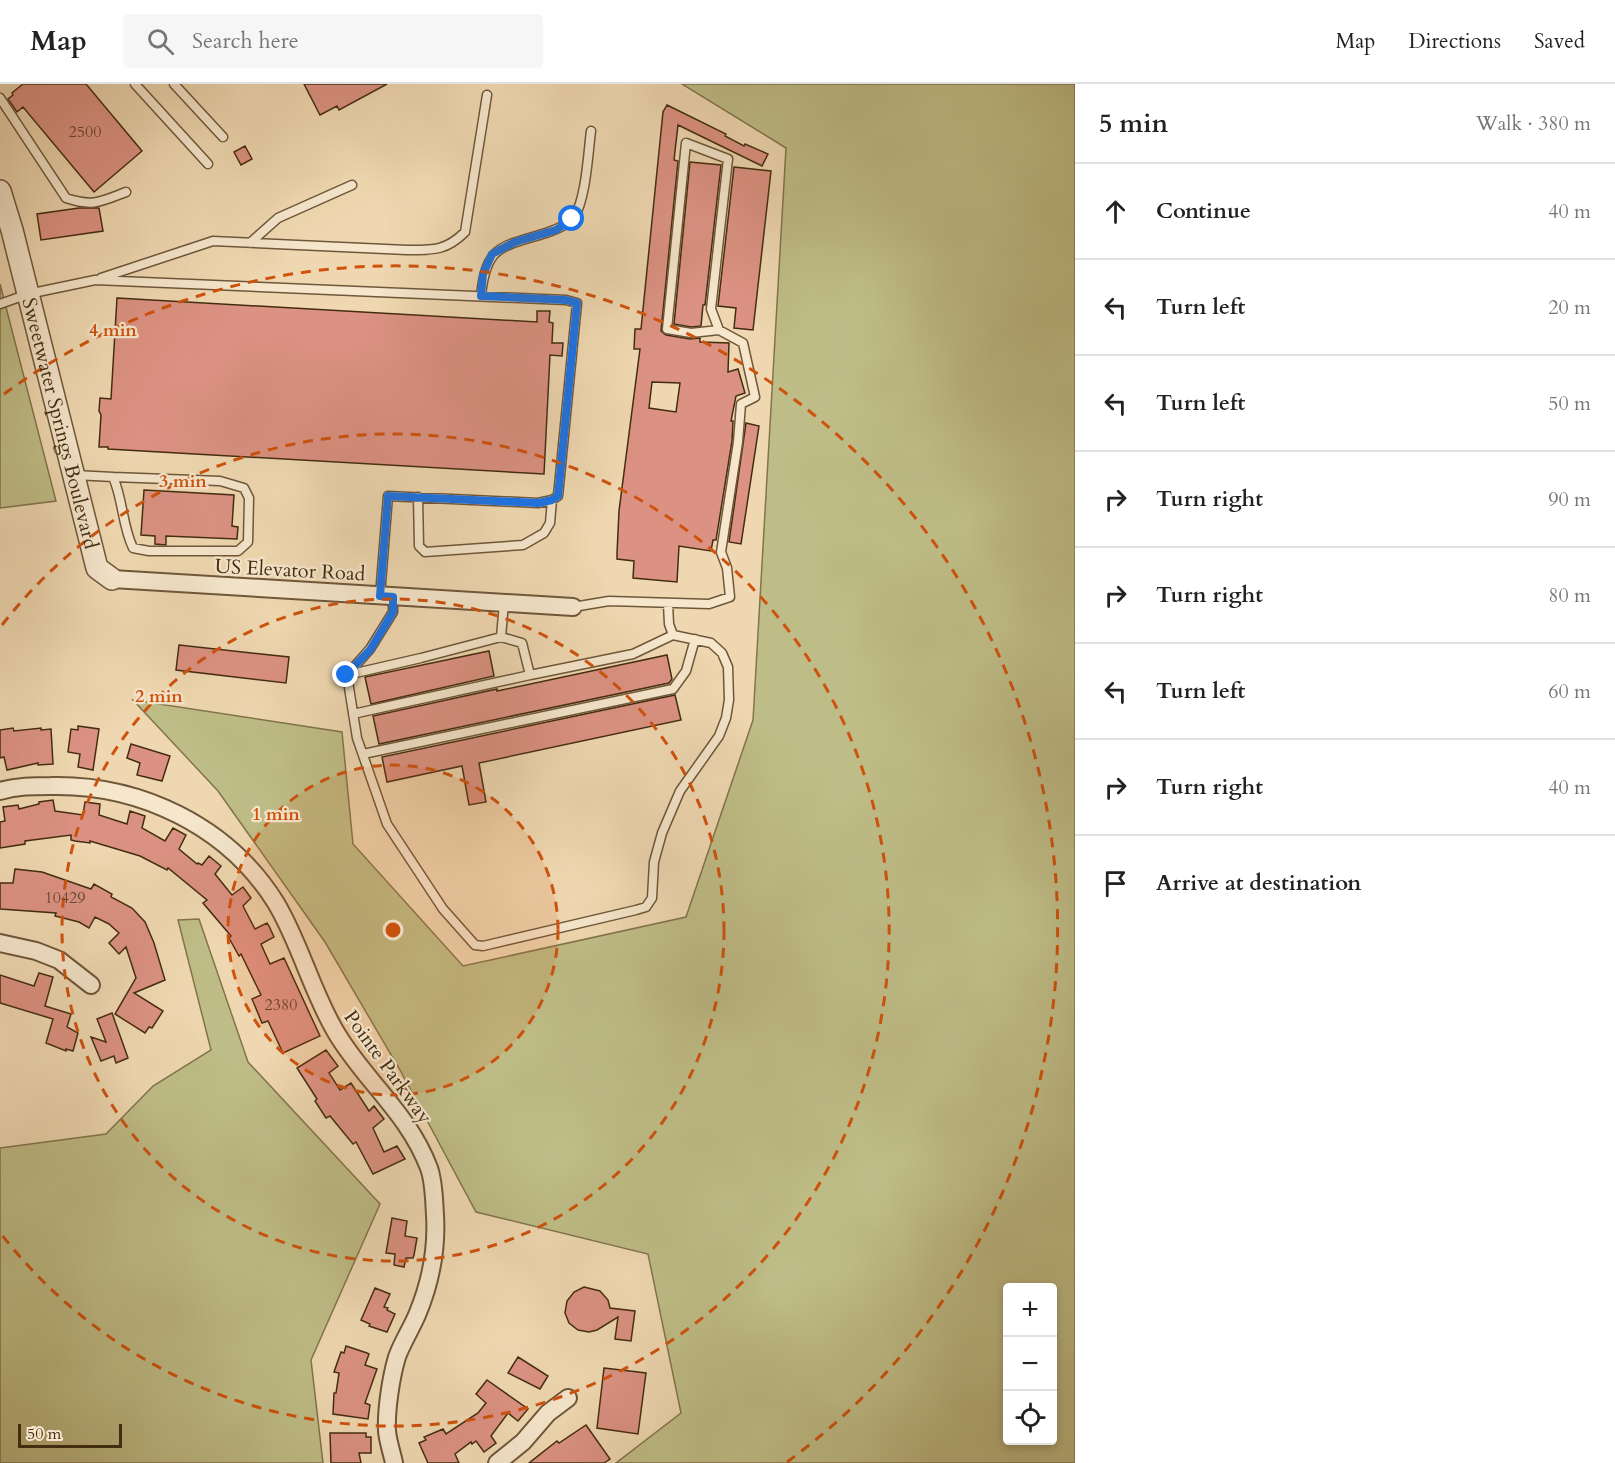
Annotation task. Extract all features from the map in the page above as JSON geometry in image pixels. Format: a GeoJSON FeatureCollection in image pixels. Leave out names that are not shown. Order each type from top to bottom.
{"type":"FeatureCollection","features":[{"type":"Feature","properties":{"kind":"street","name":"Sweetwater Springs Boulevard"},"geometry":{"type":"LineString","coordinates":[[0,191],[5,221],[28,294],[97,568],[112,579]]}},
{"type":"Feature","properties":{"kind":"street","name":"US Elevator Road"},"geometry":{"type":"LineString","coordinates":[[112,579],[573,607]]}},
{"type":"Feature","properties":{"kind":"street","name":"Pointe Parkway"},"geometry":{"type":"LineString","coordinates":[[0,791],[18,787],[67,785],[112,790],[163,806],[211,834],[241,860],[266,889],[285,920],[327,1018],[339,1037],[410,1128],[430,1171],[435,1241],[428,1283],[417,1315],[397,1358],[389,1401],[387,1431],[394,1463]]}},
{"type":"Feature","properties":{"kind":"street"},"geometry":{"type":"LineString","coordinates":[[0,943],[36,951],[59,960],[91,985]]}},
{"type":"Feature","properties":{"kind":"street"},"geometry":{"type":"LineString","coordinates":[[497,1463],[523,1443],[548,1413],[568,1398]]}},
{"type":"Feature","properties":{"kind":"lane"},"geometry":{"type":"LineString","coordinates":[[135,84],[208,164]]}},
{"type":"Feature","properties":{"kind":"lane"},"geometry":{"type":"LineString","coordinates":[[174,84],[223,137]]}},
{"type":"Feature","properties":{"kind":"lane"},"geometry":{"type":"LineString","coordinates":[[0,304],[28,294],[95,280],[213,241],[425,250],[434,250],[453,244],[465,232],[487,95]]}},
{"type":"Feature","properties":{"kind":"lane"},"geometry":{"type":"LineString","coordinates":[[0,98],[66,198],[84,204],[97,203],[126,192]]}},
{"type":"Feature","properties":{"kind":"lane"},"geometry":{"type":"LineString","coordinates":[[481,296],[483,274],[492,254],[515,242],[556,230],[572,219],[580,205],[591,131]]}},
{"type":"Feature","properties":{"kind":"lane"},"geometry":{"type":"LineString","coordinates":[[573,607],[609,601],[709,604],[730,597],[727,568],[721,552],[738,442],[741,404],[755,397],[743,343],[719,330],[691,333],[667,329],[686,143],[728,159],[711,309],[719,330]]}},
{"type":"Feature","properties":{"kind":"lane"},"geometry":{"type":"LineString","coordinates":[[250,243],[278,219],[352,185]]}},
{"type":"Feature","properties":{"kind":"lane"},"geometry":{"type":"LineString","coordinates":[[95,280],[566,300],[577,303],[558,496],[538,503],[388,496],[387,597],[393,612],[370,650],[346,675]]}},
{"type":"Feature","properties":{"kind":"lane"},"geometry":{"type":"LineString","coordinates":[[74,475],[220,481],[244,488],[249,498],[248,542],[238,551],[149,551],[133,548],[113,477]]}},
{"type":"Feature","properties":{"kind":"lane"},"geometry":{"type":"LineString","coordinates":[[418,497],[419,546],[425,552],[523,545],[544,533],[550,522],[552,500]]}},
{"type":"Feature","properties":{"kind":"lane"},"geometry":{"type":"LineString","coordinates":[[501,637],[504,603]]}},
{"type":"Feature","properties":{"kind":"lane"},"geometry":{"type":"LineString","coordinates":[[668,603],[669,624],[673,635]]}},
{"type":"Feature","properties":{"kind":"lane"},"geometry":{"type":"LineString","coordinates":[[346,675],[357,738],[387,824],[443,909],[475,945],[483,946],[646,907],[652,898],[654,862],[662,833],[680,791],[719,736],[726,718],[729,700],[728,667],[723,653],[711,643],[673,635],[633,654],[353,714]]}},
{"type":"Feature","properties":{"kind":"lane"},"geometry":{"type":"LineString","coordinates":[[346,675],[501,637],[522,643],[530,675]]}},
{"type":"Feature","properties":{"kind":"lane"},"geometry":{"type":"LineString","coordinates":[[363,754],[673,688],[686,671],[695,639]]}},
{"type":"Feature","properties":{"kind":"shaded area"},"geometry":{"type":"Polygon","coordinates":[[[682,84],[1075,84],[1075,1463],[616,1463],[681,1413],[648,1254],[476,1212],[400,1070],[325,942],[218,791],[133,700],[342,732],[353,844],[463,966],[686,917],[753,720],[786,148],[682,84]]]}},
{"type":"Feature","properties":{"kind":"shaded area"},"geometry":{"type":"Polygon","coordinates":[[[0,284],[56,501],[0,508],[0,284]]]}},
{"type":"Feature","properties":{"kind":"shaded area"},"geometry":{"type":"Polygon","coordinates":[[[199,919],[248,1062],[380,1204],[311,1360],[323,1463],[0,1463],[0,1148],[106,1134],[153,1086],[211,1050],[178,920],[199,919]]]}},
{"type":"Feature","properties":{"kind":"building"},"geometry":{"type":"Polygon","coordinates":[[[23,84],[86,84],[142,151],[94,192],[23,107],[17,112],[8,99],[23,84]]]}},
{"type":"Feature","properties":{"kind":"building"},"geometry":{"type":"Polygon","coordinates":[[[304,84],[387,84],[339,110],[337,106],[320,115],[304,84]]]}},
{"type":"Feature","properties":{"kind":"building"},"geometry":{"type":"Polygon","coordinates":[[[667,105],[726,134],[725,136],[744,146],[745,144],[768,154],[762,166],[678,125],[674,160],[678,161],[661,331],[666,335],[690,339],[700,338],[700,342],[729,343],[728,372],[738,369],[745,393],[736,396],[731,421],[733,421],[732,441],[716,540],[713,540],[711,551],[679,546],[677,582],[633,578],[634,561],[617,559],[619,511],[640,349],[634,349],[635,329],[641,329],[663,112],[667,105]],[[652,382],[649,408],[676,412],[680,383],[652,382]]]}},
{"type":"Feature","properties":{"kind":"building"},"geometry":{"type":"Polygon","coordinates":[[[245,146],[252,159],[241,165],[234,152],[245,146]]]}},
{"type":"Feature","properties":{"kind":"building"},"geometry":{"type":"Polygon","coordinates":[[[690,162],[721,165],[705,305],[703,305],[701,326],[691,327],[674,324],[690,162]]]}},
{"type":"Feature","properties":{"kind":"building"},"geometry":{"type":"Polygon","coordinates":[[[734,167],[771,171],[753,330],[734,328],[736,308],[718,306],[734,167]]]}},
{"type":"Feature","properties":{"kind":"building"},"geometry":{"type":"Polygon","coordinates":[[[79,208],[99,208],[103,231],[41,240],[37,214],[79,208]]]}},
{"type":"Feature","properties":{"kind":"building"},"geometry":{"type":"Polygon","coordinates":[[[117,298],[537,322],[537,311],[550,311],[549,322],[553,323],[552,343],[563,343],[562,356],[550,355],[544,474],[99,447],[100,398],[111,399],[117,298]]]}},
{"type":"Feature","properties":{"kind":"building"},"geometry":{"type":"Polygon","coordinates":[[[746,423],[759,426],[741,544],[729,542],[746,423]]]}},
{"type":"Feature","properties":{"kind":"building"},"geometry":{"type":"Polygon","coordinates":[[[144,490],[234,495],[232,526],[238,527],[237,539],[166,536],[166,545],[155,544],[155,536],[141,535],[144,490]]]}},
{"type":"Feature","properties":{"kind":"building"},"geometry":{"type":"Polygon","coordinates":[[[179,645],[289,657],[286,683],[176,670],[179,645]]]}},
{"type":"Feature","properties":{"kind":"building"},"geometry":{"type":"Polygon","coordinates":[[[489,651],[494,676],[371,704],[365,677],[489,651]]]}},
{"type":"Feature","properties":{"kind":"building"},"geometry":{"type":"Polygon","coordinates":[[[667,655],[672,679],[669,683],[379,744],[373,716],[667,655]]]}},
{"type":"Feature","properties":{"kind":"building"},"geometry":{"type":"Polygon","coordinates":[[[675,695],[681,720],[479,763],[486,802],[469,805],[462,766],[387,782],[382,757],[675,695]]]}},
{"type":"Feature","properties":{"kind":"building"},"geometry":{"type":"Polygon","coordinates":[[[78,726],[99,729],[93,770],[78,767],[80,754],[68,752],[71,729],[78,730],[78,726]]]}},
{"type":"Feature","properties":{"kind":"building"},"geometry":{"type":"Polygon","coordinates":[[[13,728],[14,731],[51,729],[53,764],[38,765],[38,763],[7,770],[4,757],[0,758],[0,730],[13,728]]]}},
{"type":"Feature","properties":{"kind":"building"},"geometry":{"type":"Polygon","coordinates":[[[131,744],[170,756],[162,781],[137,775],[140,763],[127,758],[131,744]]]}},
{"type":"Feature","properties":{"kind":"building"},"geometry":{"type":"Polygon","coordinates":[[[53,800],[55,811],[83,815],[85,802],[100,804],[99,815],[127,824],[130,811],[145,816],[142,828],[165,841],[173,828],[186,835],[179,849],[197,864],[202,865],[209,856],[221,866],[215,874],[232,895],[243,887],[251,898],[243,906],[255,929],[267,923],[274,937],[261,944],[270,964],[284,958],[320,1036],[283,1053],[268,1021],[262,1023],[252,999],[261,995],[241,954],[239,956],[229,938],[231,936],[203,903],[207,900],[168,868],[167,870],[140,856],[90,841],[90,843],[71,840],[71,835],[25,841],[25,844],[0,848],[0,822],[5,821],[3,807],[18,805],[19,809],[53,800]]]}},
{"type":"Feature","properties":{"kind":"building"},"geometry":{"type":"Polygon","coordinates":[[[15,869],[42,872],[91,889],[94,884],[112,894],[111,897],[132,908],[145,922],[165,980],[134,993],[163,1011],[152,1028],[149,1027],[145,1033],[115,1014],[136,978],[126,947],[119,954],[109,943],[119,933],[109,924],[95,917],[89,928],[79,922],[55,916],[56,913],[0,909],[0,883],[13,883],[15,869]]]}},
{"type":"Feature","properties":{"kind":"building"},"geometry":{"type":"Polygon","coordinates":[[[39,973],[53,977],[45,1006],[71,1014],[67,1027],[78,1033],[73,1051],[66,1049],[66,1051],[46,1043],[53,1019],[0,1003],[0,975],[34,986],[39,973]]]}},
{"type":"Feature","properties":{"kind":"building"},"geometry":{"type":"Polygon","coordinates":[[[112,1013],[128,1058],[116,1063],[114,1056],[101,1061],[91,1037],[106,1042],[97,1019],[112,1013]]]}},
{"type":"Feature","properties":{"kind":"building"},"geometry":{"type":"Polygon","coordinates":[[[326,1050],[338,1066],[329,1073],[340,1090],[351,1083],[369,1111],[374,1106],[384,1119],[373,1128],[384,1152],[397,1146],[405,1159],[373,1174],[356,1142],[353,1144],[330,1116],[326,1118],[297,1068],[326,1050]]]}},
{"type":"Feature","properties":{"kind":"building"},"geometry":{"type":"Polygon","coordinates":[[[392,1218],[407,1221],[405,1236],[417,1238],[413,1258],[406,1258],[404,1267],[394,1265],[395,1254],[386,1253],[392,1218]]]}},
{"type":"Feature","properties":{"kind":"building"},"geometry":{"type":"Polygon","coordinates":[[[584,1287],[600,1291],[608,1300],[610,1308],[635,1311],[631,1341],[615,1339],[618,1317],[597,1330],[589,1332],[578,1330],[569,1323],[565,1313],[567,1301],[574,1292],[584,1287]]]}},
{"type":"Feature","properties":{"kind":"building"},"geometry":{"type":"Polygon","coordinates":[[[375,1288],[390,1294],[384,1307],[395,1314],[387,1332],[369,1326],[370,1324],[361,1320],[375,1288]]]}},
{"type":"Feature","properties":{"kind":"building"},"geometry":{"type":"Polygon","coordinates":[[[346,1346],[369,1354],[365,1365],[377,1369],[365,1403],[370,1405],[368,1419],[333,1414],[334,1393],[336,1393],[339,1373],[334,1372],[341,1352],[344,1353],[346,1346]]]}},
{"type":"Feature","properties":{"kind":"building"},"geometry":{"type":"Polygon","coordinates":[[[518,1357],[548,1376],[540,1389],[508,1373],[518,1357]]]}},
{"type":"Feature","properties":{"kind":"building"},"geometry":{"type":"Polygon","coordinates":[[[604,1368],[646,1373],[638,1434],[597,1428],[604,1368]]]}},
{"type":"Feature","properties":{"kind":"building"},"geometry":{"type":"Polygon","coordinates":[[[487,1380],[528,1409],[518,1421],[508,1413],[491,1436],[496,1443],[484,1452],[476,1441],[455,1454],[459,1463],[428,1463],[419,1443],[426,1440],[424,1437],[443,1429],[446,1434],[478,1413],[486,1403],[476,1394],[487,1380]]]}},
{"type":"Feature","properties":{"kind":"building"},"geometry":{"type":"Polygon","coordinates":[[[586,1425],[610,1459],[604,1463],[529,1463],[557,1441],[559,1443],[586,1425]]]}},
{"type":"Feature","properties":{"kind":"building"},"geometry":{"type":"Polygon","coordinates":[[[330,1433],[366,1433],[366,1437],[371,1437],[371,1453],[359,1453],[361,1463],[331,1463],[330,1433]]]}},
{"type":"Feature","properties":{"kind":"route"},"geometry":{"type":"LineString","coordinates":[[346,675],[370,650],[393,612],[393,597],[380,596],[388,496],[538,503],[558,496],[577,303],[566,300],[481,296],[483,274],[492,254],[515,242],[556,230],[572,219]]}}]}
